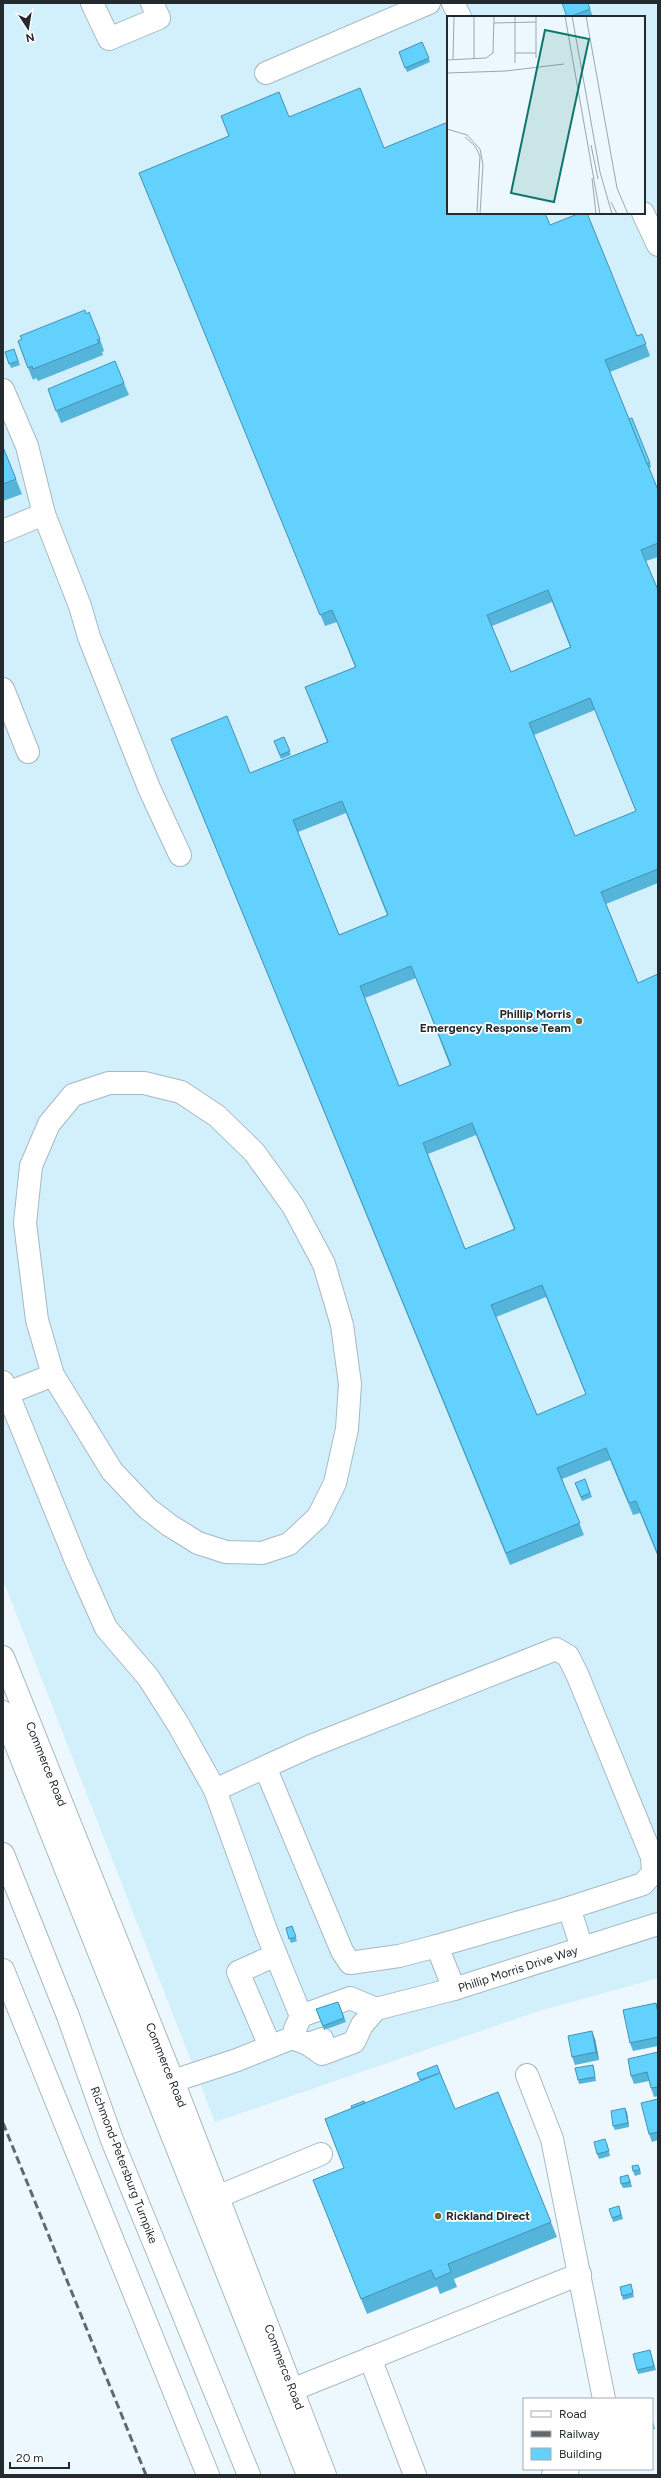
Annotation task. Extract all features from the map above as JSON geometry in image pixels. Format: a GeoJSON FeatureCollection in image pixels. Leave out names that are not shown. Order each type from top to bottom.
{"type":"FeatureCollection","features":[{"type":"Feature","properties":{"kind":"main road"},"geometry":{"type":"LineString","coordinates":[[92,3],[109,39],[160,18],[152,3]]}},
{"type":"Feature","properties":{"kind":"main road"},"geometry":{"type":"LineString","coordinates":[[266,73],[429,3]]}},
{"type":"Feature","properties":{"kind":"main road"},"geometry":{"type":"LineString","coordinates":[[453,3],[460,16]]}},
{"type":"Feature","properties":{"kind":"main road"},"geometry":{"type":"LineString","coordinates":[[643,214],[658,245]]}},
{"type":"Feature","properties":{"kind":"main road"},"geometry":{"type":"LineString","coordinates":[[3,390],[27,446],[44,514],[80,606],[95,652],[149,788],[180,855]]}},
{"type":"Feature","properties":{"kind":"main road"},"geometry":{"type":"LineString","coordinates":[[3,531],[44,514]]}},
{"type":"Feature","properties":{"kind":"main road"},"geometry":{"type":"LineString","coordinates":[[3,689],[28,752]]}},
{"type":"Feature","properties":{"kind":"main road"},"geometry":{"type":"LineString","coordinates":[[108,1083],[144,1083],[181,1092],[217,1116],[254,1152],[293,1206],[324,1264],[342,1325],[350,1384],[347,1428],[334,1483],[318,1517],[289,1544],[262,1553],[226,1552],[198,1543],[169,1525],[147,1508],[112,1471],[53,1375],[37,1320],[25,1224],[31,1166],[49,1124],[73,1096],[108,1083]]}},
{"type":"Feature","properties":{"kind":"main road"},"geometry":{"type":"LineString","coordinates":[[53,1375],[6,1397],[106,1628],[148,1677],[178,1724],[215,1790],[267,1933],[301,2016],[300,2041]]}},
{"type":"Feature","properties":{"kind":"main road"},"geometry":{"type":"LineString","coordinates":[[215,1790],[265,1767],[318,1743],[556,1649],[568,1656],[578,1674],[652,1857],[653,1873],[643,1884],[569,1908],[437,1946],[392,1957],[350,1963],[342,1951],[265,1767]]}},
{"type":"Feature","properties":{"kind":"main road","name":"Commerce Road"},"geometry":{"type":"LineString","coordinates":[[3,1657],[208,2200],[285,2393],[325,2475]]}},
{"type":"Feature","properties":{"kind":"main road","name":"Commerce Road"},"geometry":{"type":"LineString","coordinates":[[3,1712],[164,2084]]}},
{"type":"Feature","properties":{"kind":"main road","name":"Richmond-Petersburg Turnpike"},"geometry":{"type":"LineString","coordinates":[[3,1854],[68,2016],[112,2140],[249,2475]]}},
{"type":"Feature","properties":{"kind":"main road"},"geometry":{"type":"LineString","coordinates":[[569,1908],[582,1948]]}},
{"type":"Feature","properties":{"kind":"main road","name":"Phillip Morris Drive Way"},"geometry":{"type":"LineString","coordinates":[[376,2009],[454,1989],[658,1924]]}},
{"type":"Feature","properties":{"kind":"main road"},"geometry":{"type":"LineString","coordinates":[[437,1946],[454,1989]]}},
{"type":"Feature","properties":{"kind":"main road"},"geometry":{"type":"LineString","coordinates":[[270,2046],[238,1972],[276,1955]]}},
{"type":"Feature","properties":{"kind":"main road"},"geometry":{"type":"LineString","coordinates":[[3,1970],[208,2475]]}},
{"type":"Feature","properties":{"kind":"main road"},"geometry":{"type":"LineString","coordinates":[[164,2084],[270,2046],[300,2041],[362,2025],[376,2009],[350,1998],[301,2016]]}},
{"type":"Feature","properties":{"kind":"main road"},"geometry":{"type":"LineString","coordinates":[[527,2075],[552,2139],[604,2398]]}},
{"type":"Feature","properties":{"kind":"main road"},"geometry":{"type":"LineString","coordinates":[[208,2200],[321,2154]]}},
{"type":"Feature","properties":{"kind":"main road"},"geometry":{"type":"LineString","coordinates":[[285,2393],[580,2274]]}},
{"type":"Feature","properties":{"kind":"main road"},"geometry":{"type":"LineString","coordinates":[[370,2358],[415,2475]]}},
{"type":"Feature","properties":{"kind":"main road","name":"Commerce Road"},"geometry":{"type":"LineString","coordinates":[[285,2393],[308,2475]]}},
{"type":"Feature","properties":{"kind":"main road"},"geometry":{"type":"LineString","coordinates":[[553,2475],[566,2470]]}},
{"type":"Feature","properties":{"kind":"shaded area"},"geometry":{"type":"Polygon","coordinates":[[[3,3],[658,3],[658,1978],[539,2011],[215,2122],[3,1580],[3,3]]]}},
{"type":"Feature","properties":{"kind":"building"},"geometry":{"type":"Polygon","coordinates":[[[562,3],[588,3],[590,9],[572,16],[567,16],[562,3]]]}},
{"type":"Feature","properties":{"kind":"building"},"geometry":{"type":"Polygon","coordinates":[[[422,42],[429,58],[405,68],[399,52],[422,42]]]}},
{"type":"Feature","properties":{"kind":"building"},"geometry":{"type":"Polygon","coordinates":[[[360,88],[384,148],[447,122],[447,214],[545,214],[550,225],[578,214],[587,214],[637,336],[642,334],[646,344],[605,360],[658,490],[658,543],[641,550],[658,590],[658,869],[601,892],[638,983],[658,974],[658,1555],[636,1501],[629,1503],[606,1448],[557,1468],[580,1523],[506,1553],[171,739],[227,716],[250,773],[328,742],[305,687],[356,667],[332,610],[320,615],[139,173],[229,136],[221,116],[279,92],[289,117],[360,88]],[[548,590],[487,615],[511,672],[571,647],[548,590]],[[590,698],[529,723],[575,836],[636,811],[590,698]],[[342,801],[293,820],[339,935],[388,915],[342,801]],[[411,966],[360,986],[399,1086],[451,1065],[411,966]],[[472,1123],[423,1143],[465,1249],[515,1229],[472,1123]],[[542,1285],[491,1305],[537,1415],[586,1394],[542,1285]]]}},
{"type":"Feature","properties":{"kind":"building"},"geometry":{"type":"Polygon","coordinates":[[[85,310],[86,314],[89,312],[100,339],[97,340],[99,343],[33,369],[32,366],[28,368],[18,341],[22,339],[20,336],[85,310]]]}},
{"type":"Feature","properties":{"kind":"building"},"geometry":{"type":"Polygon","coordinates":[[[14,349],[18,361],[9,364],[5,352],[14,349]]]}},
{"type":"Feature","properties":{"kind":"building"},"geometry":{"type":"Polygon","coordinates":[[[115,361],[124,383],[56,411],[48,389],[115,361]]]}},
{"type":"Feature","properties":{"kind":"building"},"geometry":{"type":"Polygon","coordinates":[[[632,418],[650,463],[647,464],[629,419],[632,418]]]}},
{"type":"Feature","properties":{"kind":"building"},"geometry":{"type":"Polygon","coordinates":[[[3,447],[16,479],[3,484],[3,447]]]}},
{"type":"Feature","properties":{"kind":"building"},"geometry":{"type":"Polygon","coordinates":[[[284,737],[290,751],[280,755],[274,741],[284,737]]]}},
{"type":"Feature","properties":{"kind":"building"},"geometry":{"type":"Polygon","coordinates":[[[585,1479],[590,1493],[581,1497],[575,1483],[585,1479]]]}},
{"type":"Feature","properties":{"kind":"building"},"geometry":{"type":"Polygon","coordinates":[[[292,1926],[296,1937],[289,1939],[286,1928],[292,1926]]]}},
{"type":"Feature","properties":{"kind":"building"},"geometry":{"type":"Polygon","coordinates":[[[338,2002],[344,2018],[323,2026],[316,2009],[338,2002]]]}},
{"type":"Feature","properties":{"kind":"building"},"geometry":{"type":"Polygon","coordinates":[[[656,2003],[658,2013],[658,2037],[630,2043],[623,2010],[656,2003]]]}},
{"type":"Feature","properties":{"kind":"building"},"geometry":{"type":"Polygon","coordinates":[[[592,2031],[596,2052],[572,2057],[568,2036],[592,2031]]]}},
{"type":"Feature","properties":{"kind":"building"},"geometry":{"type":"Polygon","coordinates":[[[658,2052],[658,2087],[651,2088],[647,2072],[631,2076],[628,2059],[658,2052]]]}},
{"type":"Feature","properties":{"kind":"building"},"geometry":{"type":"Polygon","coordinates":[[[437,2065],[440,2073],[420,2080],[417,2073],[437,2065]]]}},
{"type":"Feature","properties":{"kind":"building"},"geometry":{"type":"Polygon","coordinates":[[[593,2065],[595,2077],[578,2080],[575,2068],[593,2065]]]}},
{"type":"Feature","properties":{"kind":"building","name":"Rickland Direct"},"geometry":{"type":"Polygon","coordinates":[[[440,2073],[455,2109],[498,2092],[551,2222],[448,2264],[451,2272],[435,2279],[431,2270],[361,2299],[313,2180],[344,2168],[325,2119],[440,2073]]]}},
{"type":"Feature","properties":{"kind":"building"},"geometry":{"type":"Polygon","coordinates":[[[658,2099],[658,2132],[649,2134],[641,2103],[658,2099]]]}},
{"type":"Feature","properties":{"kind":"building"},"geometry":{"type":"Polygon","coordinates":[[[364,2101],[365,2103],[352,2108],[351,2106],[364,2101]]]}},
{"type":"Feature","properties":{"kind":"building"},"geometry":{"type":"Polygon","coordinates":[[[625,2108],[628,2123],[613,2126],[611,2111],[625,2108]]]}},
{"type":"Feature","properties":{"kind":"building"},"geometry":{"type":"Polygon","coordinates":[[[605,2139],[609,2151],[597,2154],[594,2142],[605,2139]]]}},
{"type":"Feature","properties":{"kind":"building"},"geometry":{"type":"Polygon","coordinates":[[[638,2165],[640,2170],[633,2171],[632,2166],[638,2165]]]}},
{"type":"Feature","properties":{"kind":"building"},"geometry":{"type":"Polygon","coordinates":[[[628,2175],[630,2182],[621,2184],[620,2177],[628,2175]]]}},
{"type":"Feature","properties":{"kind":"building"},"geometry":{"type":"Polygon","coordinates":[[[619,2206],[621,2215],[612,2218],[609,2209],[619,2206]]]}},
{"type":"Feature","properties":{"kind":"building"},"geometry":{"type":"Polygon","coordinates":[[[631,2284],[633,2293],[622,2296],[620,2287],[631,2284]]]}},
{"type":"Feature","properties":{"kind":"building"},"geometry":{"type":"Polygon","coordinates":[[[650,2350],[654,2366],[637,2370],[633,2354],[650,2350]]]}},
{"type":"Feature","properties":{"kind":"railway"},"geometry":{"type":"LineString","coordinates":[[3,2123],[146,2475]]}},
{"type":"Feature","properties":{"kind":"place","name":"Phillip Morris Emergency Response Team"},"geometry":{"type":"Point","coordinates":[579,1021]}},
{"type":"Feature","properties":{"kind":"place","name":"Rickland Direct"},"geometry":{"type":"Point","coordinates":[438,2216]}}]}
